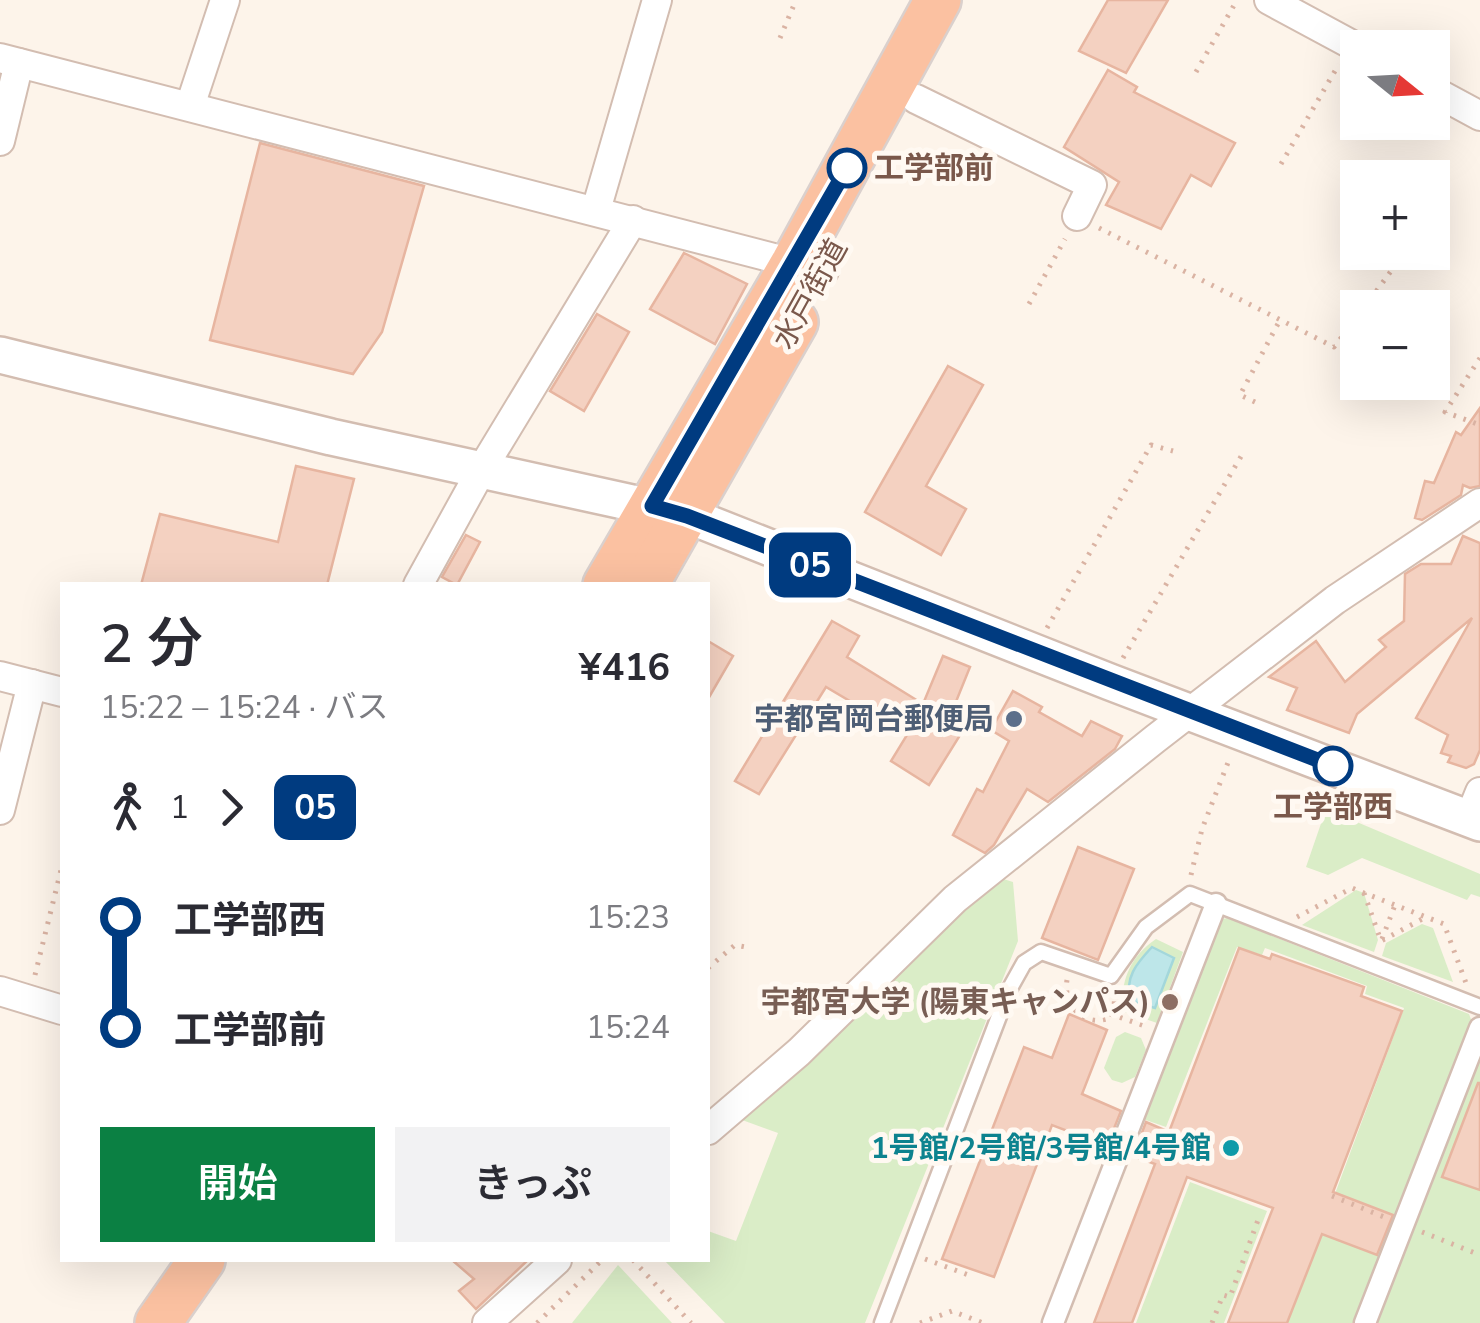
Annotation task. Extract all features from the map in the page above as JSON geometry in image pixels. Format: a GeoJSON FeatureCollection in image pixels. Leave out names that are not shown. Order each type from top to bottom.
{"type":"FeatureCollection","features":[{"type":"Feature","properties":{"kind":"highway","name":"水戸街道"},"geometry":{"type":"LineString","coordinates":[[809,267],[938,0]]}},
{"type":"Feature","properties":{"kind":"highway","name":"水戸街道"},"geometry":{"type":"LineString","coordinates":[[609,582],[669,511],[809,267],[916,98],[970,0]]}},
{"type":"Feature","properties":{"kind":"highway","name":"水戸街道"},"geometry":{"type":"LineString","coordinates":[[647,582],[669,511]]}},
{"type":"Feature","properties":{"kind":"highway"},"geometry":{"type":"LineString","coordinates":[[124,1323],[167,1262]]}},
{"type":"Feature","properties":{"kind":"highway"},"geometry":{"type":"LineString","coordinates":[[158,1323],[201,1262]]}},
{"type":"Feature","properties":{"kind":"street"},"geometry":{"type":"LineString","coordinates":[[190,106],[225,0]]}},
{"type":"Feature","properties":{"kind":"street"},"geometry":{"type":"LineString","coordinates":[[596,210],[657,0]]}},
{"type":"Feature","properties":{"kind":"street"},"geometry":{"type":"LineString","coordinates":[[1270,0],[1340,38]]}},
{"type":"Feature","properties":{"kind":"street"},"geometry":{"type":"LineString","coordinates":[[0,141],[10,61],[809,267]]}},
{"type":"Feature","properties":{"kind":"street"},"geometry":{"type":"LineString","coordinates":[[916,98],[1092,186],[1077,216]]}},
{"type":"Feature","properties":{"kind":"street"},"geometry":{"type":"LineString","coordinates":[[1450,100],[1480,116]]}},
{"type":"Feature","properties":{"kind":"street"},"geometry":{"type":"LineString","coordinates":[[420,582],[482,470],[633,220]]}},
{"type":"Feature","properties":{"kind":"street"},"geometry":{"type":"LineString","coordinates":[[0,355],[330,436],[669,511],[1189,712],[1476,811]]}},
{"type":"Feature","properties":{"kind":"street"},"geometry":{"type":"LineString","coordinates":[[710,1128],[799,1052],[954,899],[1335,600],[1480,503]]}},
{"type":"Feature","properties":{"kind":"street"},"geometry":{"type":"LineString","coordinates":[[0,676],[60,691]]}},
{"type":"Feature","properties":{"kind":"street"},"geometry":{"type":"LineString","coordinates":[[0,810],[32,684]]}},
{"type":"Feature","properties":{"kind":"street"},"geometry":{"type":"LineString","coordinates":[[1053,1323],[1216,904]]}},
{"type":"Feature","properties":{"kind":"street"},"geometry":{"type":"LineString","coordinates":[[0,991],[60,1009]]}},
{"type":"Feature","properties":{"kind":"street"},"geometry":{"type":"LineString","coordinates":[[1366,1323],[1480,1028]]}},
{"type":"Feature","properties":{"kind":"street"},"geometry":{"type":"LineString","coordinates":[[486,1323],[556,1262]]}},
{"type":"Feature","properties":{"kind":"lane"},"geometry":{"type":"LineString","coordinates":[[882,1323],[1009,990],[1024,962],[1042,952],[1112,974],[1146,927],[1190,894],[1477,1006]]}},
{"type":"Feature","properties":{"kind":"path"},"geometry":{"type":"LineString","coordinates":[[780,38],[796,0]]}},
{"type":"Feature","properties":{"kind":"path"},"geometry":{"type":"LineString","coordinates":[[1196,72],[1237,0]]}},
{"type":"Feature","properties":{"kind":"path"},"geometry":{"type":"LineString","coordinates":[[1281,164],[1340,69]]}},
{"type":"Feature","properties":{"kind":"path"},"geometry":{"type":"LineString","coordinates":[[1029,304],[1077,216],[1334,347],[1340,339]]}},
{"type":"Feature","properties":{"kind":"path"},"geometry":{"type":"LineString","coordinates":[[1256,402],[1240,395],[1280,320]]}},
{"type":"Feature","properties":{"kind":"path"},"geometry":{"type":"LineString","coordinates":[[1480,358],[1444,412],[1480,426]]}},
{"type":"Feature","properties":{"kind":"path"},"geometry":{"type":"LineString","coordinates":[[1034,652],[1151,444],[1173,451]]}},
{"type":"Feature","properties":{"kind":"path"},"geometry":{"type":"LineString","coordinates":[[1110,682],[1242,453]]}},
{"type":"Feature","properties":{"kind":"path"},"geometry":{"type":"LineString","coordinates":[[1190,894],[1191,869],[1202,830],[1230,760]]}},
{"type":"Feature","properties":{"kind":"path"},"geometry":{"type":"LineString","coordinates":[[29,998],[60,874]]}},
{"type":"Feature","properties":{"kind":"path"},"geometry":{"type":"LineString","coordinates":[[1277,928],[1352,888],[1364,892],[1444,924],[1477,1006]]}},
{"type":"Feature","properties":{"kind":"path"},"geometry":{"type":"LineString","coordinates":[[1364,892],[1381,942]]}},
{"type":"Feature","properties":{"kind":"path"},"geometry":{"type":"LineString","coordinates":[[1373,965],[1395,905]]}},
{"type":"Feature","properties":{"kind":"path"},"geometry":{"type":"LineString","coordinates":[[1381,942],[1426,917]]}},
{"type":"Feature","properties":{"kind":"path"},"geometry":{"type":"LineString","coordinates":[[710,966],[735,945],[746,947]]}},
{"type":"Feature","properties":{"kind":"path"},"geometry":{"type":"LineString","coordinates":[[1071,962],[1068,1003],[1080,1016],[1097,1022],[1107,1019],[1114,1007],[1112,974]]}},
{"type":"Feature","properties":{"kind":"path"},"geometry":{"type":"LineString","coordinates":[[1110,1014],[1166,1033]]}},
{"type":"Feature","properties":{"kind":"path"},"geometry":{"type":"LineString","coordinates":[[1212,1323],[1223,1295],[1230,1297],[1258,1220],[1263,1222]]}},
{"type":"Feature","properties":{"kind":"path"},"geometry":{"type":"LineString","coordinates":[[908,1253],[974,1277]]}},
{"type":"Feature","properties":{"kind":"path"},"geometry":{"type":"LineString","coordinates":[[537,1323],[600,1262]]}},
{"type":"Feature","properties":{"kind":"path"},"geometry":{"type":"LineString","coordinates":[[636,1262],[692,1323]]}},
{"type":"Feature","properties":{"kind":"path"},"geometry":{"type":"LineString","coordinates":[[920,1323],[952,1311],[983,1323]]}},
{"type":"Feature","properties":{"kind":"green space"},"geometry":{"type":"Polygon","coordinates":[[[1326,809],[1480,874],[1480,897],[1471,894],[1467,900],[1362,858],[1328,875],[1306,867],[1326,809]]]}},
{"type":"Feature","properties":{"kind":"green space"},"geometry":{"type":"Polygon","coordinates":[[[997,877],[1013,882],[1018,941],[865,1323],[725,1323],[666,1262],[710,1262],[710,1232],[736,1241],[778,1133],[734,1117],[997,877]]]}},
{"type":"Feature","properties":{"kind":"green space"},"geometry":{"type":"Polygon","coordinates":[[[1356,890],[1364,893],[1378,940],[1374,952],[1302,925],[1356,890]]]}},
{"type":"Feature","properties":{"kind":"green space"},"geometry":{"type":"Polygon","coordinates":[[[1227,918],[1469,1014],[1472,1022],[1357,1323],[1287,1323],[1404,1008],[1365,994],[1367,986],[1265,948],[1262,955],[1237,947],[1166,1127],[1140,1118],[1215,921],[1227,918]]]}},
{"type":"Feature","properties":{"kind":"green space"},"geometry":{"type":"Polygon","coordinates":[[[1422,924],[1433,928],[1453,982],[1382,956],[1386,943],[1422,924]]]}},
{"type":"Feature","properties":{"kind":"green space"},"geometry":{"type":"Polygon","coordinates":[[[1156,939],[1183,952],[1157,1023],[1122,1011],[1129,970],[1156,939]]]}},
{"type":"Feature","properties":{"kind":"green space"},"geometry":{"type":"Polygon","coordinates":[[[1125,1032],[1141,1038],[1146,1050],[1135,1077],[1122,1083],[1112,1080],[1104,1068],[1116,1037],[1125,1032]]]}},
{"type":"Feature","properties":{"kind":"green space"},"geometry":{"type":"Polygon","coordinates":[[[1480,1053],[1480,1323],[1375,1323],[1480,1053]]]}},
{"type":"Feature","properties":{"kind":"green space"},"geometry":{"type":"Polygon","coordinates":[[[1190,1182],[1267,1211],[1224,1323],[1136,1323],[1190,1182]]]}},
{"type":"Feature","properties":{"kind":"green space"},"geometry":{"type":"Polygon","coordinates":[[[618,1265],[672,1323],[572,1323],[618,1265]]]}},
{"type":"Feature","properties":{"kind":"water"},"geometry":{"type":"Polygon","coordinates":[[[1152,947],[1174,958],[1155,1008],[1130,1001],[1129,992],[1133,971],[1152,947]]]}},
{"type":"Feature","properties":{"kind":"building"},"geometry":{"type":"Polygon","coordinates":[[[1108,0],[1168,0],[1126,73],[1079,51],[1108,0]]]}},
{"type":"Feature","properties":{"kind":"building"},"geometry":{"type":"Polygon","coordinates":[[[1108,70],[1137,87],[1134,92],[1235,143],[1211,186],[1191,175],[1161,229],[1106,205],[1119,182],[1064,147],[1108,70]]]}},
{"type":"Feature","properties":{"kind":"building"},"geometry":{"type":"Polygon","coordinates":[[[260,143],[424,186],[382,332],[353,374],[210,340],[260,143]]]}},
{"type":"Feature","properties":{"kind":"building"},"geometry":{"type":"Polygon","coordinates":[[[684,253],[747,284],[715,344],[650,309],[684,253]]]}},
{"type":"Feature","properties":{"kind":"building"},"geometry":{"type":"Polygon","coordinates":[[[597,314],[629,332],[584,411],[550,391],[597,314]]]}},
{"type":"Feature","properties":{"kind":"building"},"geometry":{"type":"Polygon","coordinates":[[[948,366],[983,385],[926,486],[966,509],[941,555],[865,512],[948,366]]]}},
{"type":"Feature","properties":{"kind":"building"},"geometry":{"type":"Polygon","coordinates":[[[1480,408],[1480,486],[1463,485],[1461,495],[1422,520],[1415,518],[1425,481],[1434,483],[1456,432],[1461,435],[1480,408]]]}},
{"type":"Feature","properties":{"kind":"building"},"geometry":{"type":"Polygon","coordinates":[[[296,466],[354,479],[328,582],[142,582],[160,514],[278,542],[296,466]]]}},
{"type":"Feature","properties":{"kind":"building"},"geometry":{"type":"Polygon","coordinates":[[[466,535],[480,542],[459,582],[442,577],[466,535]]]}},
{"type":"Feature","properties":{"kind":"building"},"geometry":{"type":"Polygon","coordinates":[[[1463,536],[1480,543],[1480,750],[1474,764],[1466,768],[1448,762],[1451,756],[1441,753],[1448,735],[1416,718],[1472,618],[1357,714],[1349,733],[1287,710],[1297,688],[1269,677],[1316,641],[1345,682],[1386,647],[1379,640],[1404,621],[1405,574],[1421,564],[1451,564],[1463,536]]]}},
{"type":"Feature","properties":{"kind":"building"},"geometry":{"type":"Polygon","coordinates":[[[832,621],[859,636],[847,657],[923,704],[943,656],[970,667],[951,714],[967,724],[929,785],[891,761],[907,735],[826,687],[759,794],[735,781],[832,621]]]}},
{"type":"Feature","properties":{"kind":"building"},"geometry":{"type":"Polygon","coordinates":[[[710,642],[733,656],[710,696],[710,642]]]}},
{"type":"Feature","properties":{"kind":"building"},"geometry":{"type":"Polygon","coordinates":[[[1013,691],[1042,707],[1039,712],[1082,736],[1091,721],[1122,736],[1115,749],[1048,802],[1027,789],[994,845],[985,853],[953,835],[977,789],[983,792],[1009,741],[991,730],[1013,691]]]}},
{"type":"Feature","properties":{"kind":"building"},"geometry":{"type":"Polygon","coordinates":[[[1078,847],[1134,869],[1098,960],[1042,938],[1078,847]]]}},
{"type":"Feature","properties":{"kind":"building","name":"1号館/2号館/3号館/4号館"},"geometry":{"type":"Polygon","coordinates":[[[1239,948],[1270,959],[1272,954],[1364,987],[1361,996],[1402,1011],[1333,1192],[1393,1215],[1377,1255],[1322,1234],[1287,1323],[1228,1323],[1273,1208],[1187,1177],[1132,1323],[1094,1323],[1155,1164],[1133,1156],[1146,1122],[1169,1132],[1239,948]]]}},
{"type":"Feature","properties":{"kind":"building"},"geometry":{"type":"Polygon","coordinates":[[[1069,1014],[1107,1030],[1082,1094],[1121,1111],[1107,1146],[1052,1125],[994,1277],[942,1259],[1024,1047],[1052,1058],[1069,1014]]]}},
{"type":"Feature","properties":{"kind":"building"},"geometry":{"type":"Polygon","coordinates":[[[1480,1083],[1480,1190],[1442,1177],[1480,1083]]]}},
{"type":"Feature","properties":{"kind":"building"},"geometry":{"type":"Polygon","coordinates":[[[454,1262],[526,1262],[476,1309],[459,1291],[474,1279],[454,1262]]]}},
{"type":"Feature","properties":{"kind":"bus line","name":"05"},"geometry":{"type":"LineString","coordinates":[[847,168],[652,506],[687,516],[1333,766]]}},
{"type":"Feature","properties":{"kind":"place","name":"工学部前"},"geometry":{"type":"Point","coordinates":[847,168]}},
{"type":"Feature","properties":{"kind":"place","name":"宇都宮岡台郵便局"},"geometry":{"type":"Point","coordinates":[1014,719]}},
{"type":"Feature","properties":{"kind":"place","name":"工学部西"},"geometry":{"type":"Point","coordinates":[1333,766]}},
{"type":"Feature","properties":{"kind":"place","name":"宇都宮大学 (陽東キャンパス)"},"geometry":{"type":"Point","coordinates":[1170,1002]}},
{"type":"Feature","properties":{"kind":"place","name":"1号館/2号館/3号館/4号館"},"geometry":{"type":"Point","coordinates":[1231,1148]}}]}
